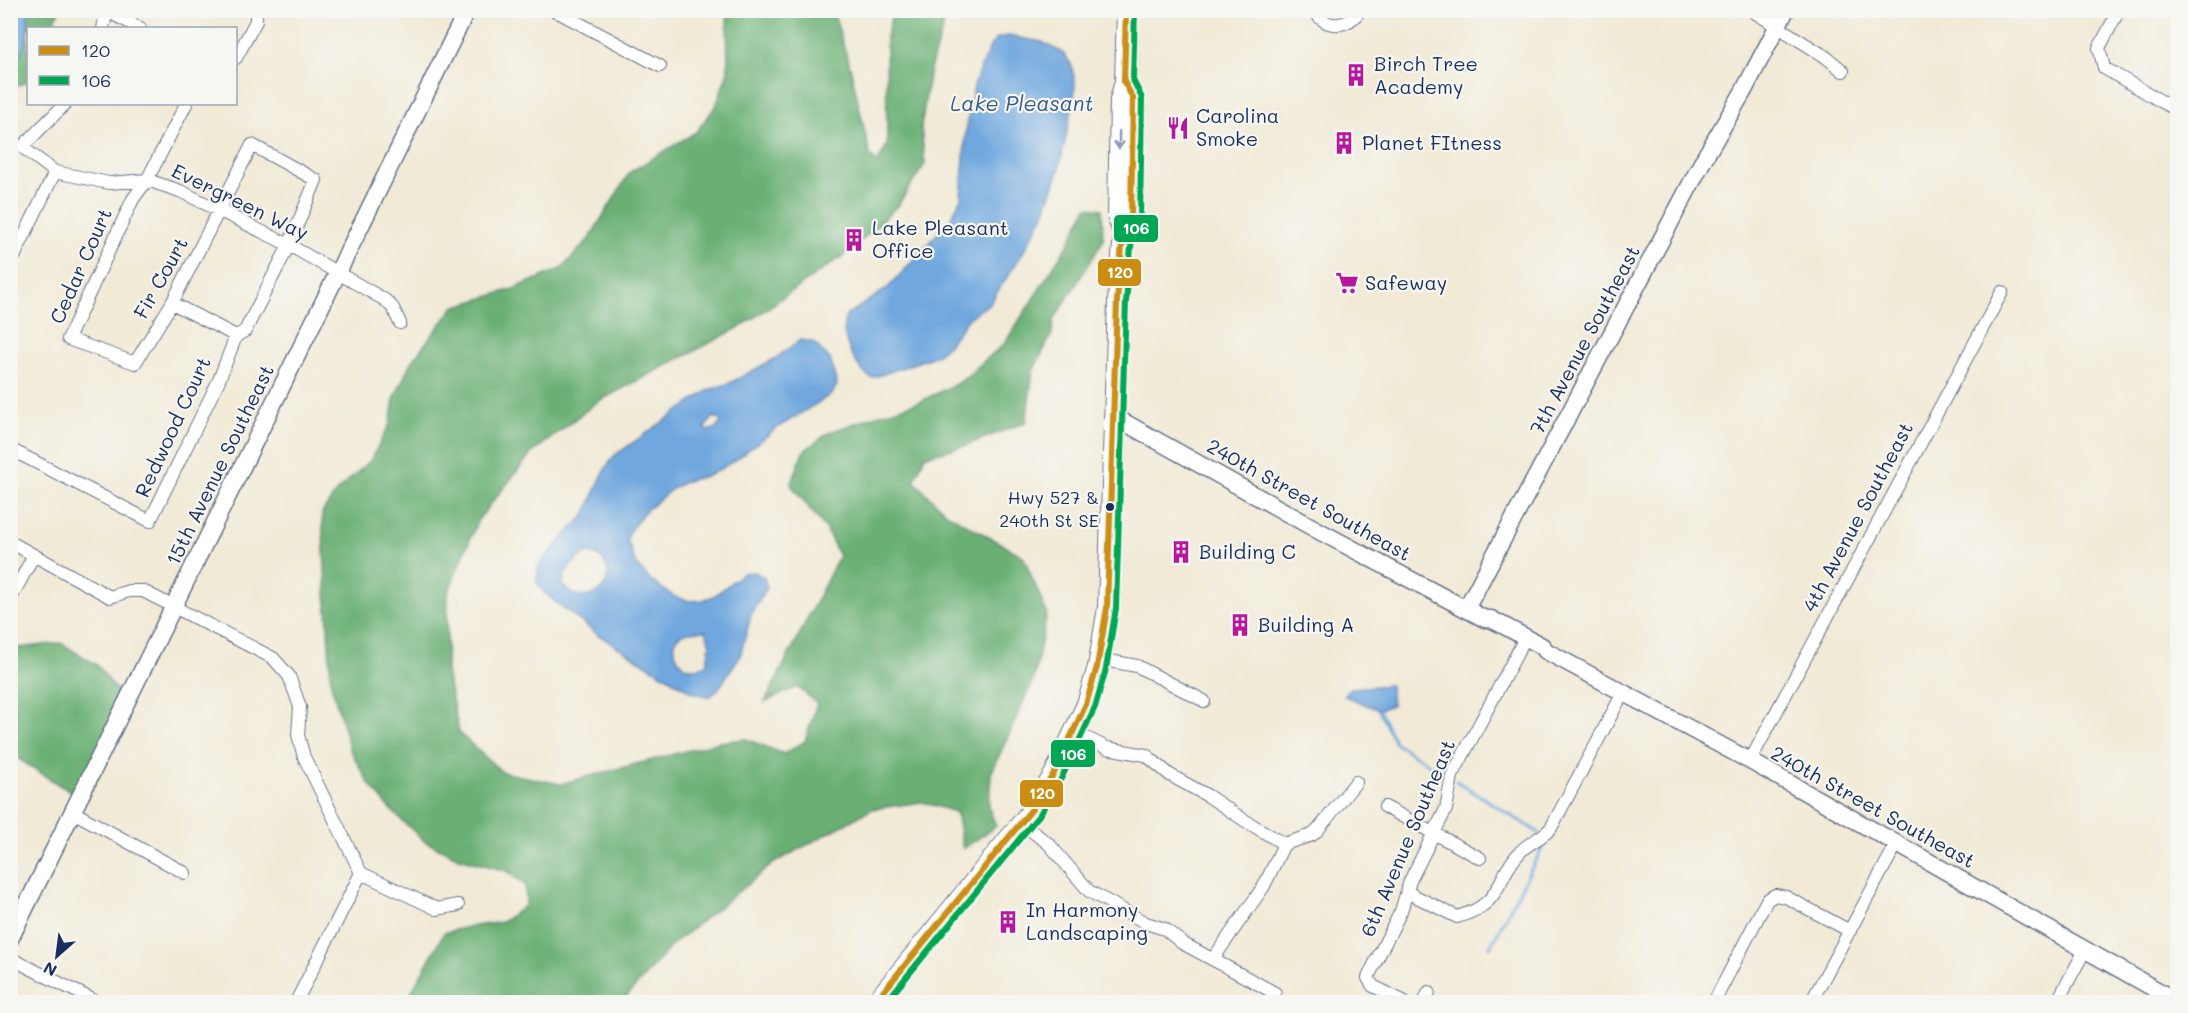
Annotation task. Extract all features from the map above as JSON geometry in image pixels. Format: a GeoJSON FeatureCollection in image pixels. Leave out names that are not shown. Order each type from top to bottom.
{"type":"FeatureCollection","features":[{"type":"Feature","properties":{"kind":"main road"},"geometry":{"type":"LineString","coordinates":[[875,1002],[1032,809],[1054,773],[1074,732],[1086,704],[1098,659],[1107,608],[1117,301],[1123,234],[1131,219],[1133,98],[1124,82],[1126,10]]}},
{"type":"Feature","properties":{"kind":"street"},"geometry":{"type":"LineString","coordinates":[[103,27],[107,10],[138,27]]}},
{"type":"Feature","properties":{"kind":"street"},"geometry":{"type":"LineString","coordinates":[[237,56],[256,21],[256,10]]}},
{"type":"Feature","properties":{"kind":"street","name":"15th Avenue Southeast"},"geometry":{"type":"LineString","coordinates":[[10,939],[467,10]]}},
{"type":"Feature","properties":{"kind":"street"},"geometry":{"type":"LineString","coordinates":[[554,10],[660,66]]}},
{"type":"Feature","properties":{"kind":"street"},"geometry":{"type":"LineString","coordinates":[[1314,10],[1324,21],[1340,25],[1349,22],[1360,10]]}},
{"type":"Feature","properties":{"kind":"street"},"geometry":{"type":"LineString","coordinates":[[1751,10],[1826,57],[1843,71]]}},
{"type":"Feature","properties":{"kind":"street","name":"7th Avenue Southeast"},"geometry":{"type":"LineString","coordinates":[[1466,609],[1705,157],[1743,92],[1786,10]]}},
{"type":"Feature","properties":{"kind":"street"},"geometry":{"type":"LineString","coordinates":[[2119,10],[2099,48],[2101,62],[2108,72],[2171,107],[2178,108]]}},
{"type":"Feature","properties":{"kind":"street"},"geometry":{"type":"LineString","coordinates":[[16,148],[64,105]]}},
{"type":"Feature","properties":{"kind":"street"},"geometry":{"type":"LineString","coordinates":[[147,180],[185,105]]}},
{"type":"Feature","properties":{"kind":"street","name":"Fir Court"},"geometry":{"type":"LineString","coordinates":[[135,363],[172,303],[252,145],[316,180],[289,245]]}},
{"type":"Feature","properties":{"kind":"street","name":"Evergreen Way"},"geometry":{"type":"LineString","coordinates":[[16,148],[55,172],[109,183],[147,180],[180,191],[289,245],[385,300],[393,308],[400,323]]}},
{"type":"Feature","properties":{"kind":"street"},"geometry":{"type":"LineString","coordinates":[[10,265],[55,172]]}},
{"type":"Feature","properties":{"kind":"street","name":"Cedar Court"},"geometry":{"type":"LineString","coordinates":[[135,363],[68,339],[133,199],[147,180]]}},
{"type":"Feature","properties":{"kind":"street"},"geometry":{"type":"LineString","coordinates":[[172,303],[236,336],[245,331],[289,245]]}},
{"type":"Feature","properties":{"kind":"street","name":"4th Avenue Southeast"},"geometry":{"type":"LineString","coordinates":[[1749,761],[2002,292]]}},
{"type":"Feature","properties":{"kind":"street","name":"Redwood Court"},"geometry":{"type":"LineString","coordinates":[[10,449],[150,521],[219,380],[236,336]]}},
{"type":"Feature","properties":{"kind":"street","name":"240th Street Southeast"},"geometry":{"type":"LineString","coordinates":[[1113,416],[1319,531],[1485,619],[1491,619],[1542,646],[1546,651],[1749,761],[2178,1002]]}},
{"type":"Feature","properties":{"kind":"street"},"geometry":{"type":"LineString","coordinates":[[10,542],[110,597],[129,591],[143,591],[273,658],[289,676],[300,706],[298,735],[304,757],[361,873],[437,909],[458,905]]}},
{"type":"Feature","properties":{"kind":"street"},"geometry":{"type":"LineString","coordinates":[[10,600],[34,555]]}},
{"type":"Feature","properties":{"kind":"street","name":"240th Street Southeast"},"geometry":{"type":"LineString","coordinates":[[1485,619],[1489,625],[1540,652],[1546,651]]}},
{"type":"Feature","properties":{"kind":"street","name":"6th Avenue Southeast"},"geometry":{"type":"LineString","coordinates":[[1405,1002],[1373,986],[1368,978],[1401,911],[1410,881],[1446,809],[1451,780],[1523,642]]}},
{"type":"Feature","properties":{"kind":"street"},"geometry":{"type":"LineString","coordinates":[[1098,659],[1137,666],[1204,701]]}},
{"type":"Feature","properties":{"kind":"street"},"geometry":{"type":"LineString","coordinates":[[1407,892],[1457,917],[1491,900],[1515,858],[1551,828],[1623,693]]}},
{"type":"Feature","properties":{"kind":"street"},"geometry":{"type":"LineString","coordinates":[[1074,732],[1107,748],[1146,755],[1170,775],[1284,844],[1308,837],[1317,831],[1356,782]]}},
{"type":"Feature","properties":{"kind":"street"},"geometry":{"type":"LineString","coordinates":[[1385,807],[1480,858]]}},
{"type":"Feature","properties":{"kind":"street"},"geometry":{"type":"LineString","coordinates":[[72,812],[185,873]]}},
{"type":"Feature","properties":{"kind":"street"},"geometry":{"type":"LineString","coordinates":[[1021,823],[1049,844],[1089,891],[1146,922],[1165,929],[1182,943],[1275,993]]}},
{"type":"Feature","properties":{"kind":"street"},"geometry":{"type":"LineString","coordinates":[[1213,959],[1264,886],[1284,844]]}},
{"type":"Feature","properties":{"kind":"street"},"geometry":{"type":"LineString","coordinates":[[1811,1002],[1896,844]]}},
{"type":"Feature","properties":{"kind":"street"},"geometry":{"type":"LineString","coordinates":[[296,1002],[361,873]]}},
{"type":"Feature","properties":{"kind":"street"},"geometry":{"type":"LineString","coordinates":[[1714,1002],[1767,900],[1775,895],[1786,897],[1850,931]]}},
{"type":"Feature","properties":{"kind":"street"},"geometry":{"type":"LineString","coordinates":[[2057,1002],[2085,950]]}},
{"type":"Feature","properties":{"kind":"street"},"geometry":{"type":"LineString","coordinates":[[10,958],[97,1002]]}},
{"type":"Feature","properties":{"kind":"green space"},"geometry":{"type":"Polygon","coordinates":[[[28,11],[59,11],[51,27],[28,27],[28,11]]]}},
{"type":"Feature","properties":{"kind":"green space"},"geometry":{"type":"Polygon","coordinates":[[[730,11],[833,11],[851,70],[870,155],[877,163],[887,145],[886,37],[893,11],[948,11],[930,69],[921,127],[925,164],[898,205],[854,248],[742,326],[597,402],[531,454],[478,520],[448,593],[446,671],[459,733],[502,772],[560,784],[720,742],[746,739],[784,754],[805,741],[817,703],[797,687],[765,702],[839,556],[826,529],[791,485],[803,452],[828,433],[919,402],[960,382],[1005,343],[1070,241],[1087,207],[1102,209],[1103,241],[1054,320],[1052,334],[1033,371],[1026,422],[967,445],[925,456],[914,481],[946,513],[1023,556],[1047,613],[1034,678],[991,774],[989,808],[996,826],[963,849],[956,812],[922,802],[872,809],[774,863],[673,944],[622,1002],[406,1002],[444,933],[502,922],[526,905],[525,885],[507,871],[459,858],[424,841],[391,810],[370,785],[350,750],[331,684],[322,513],[337,491],[370,461],[390,424],[394,399],[411,362],[454,307],[513,289],[561,269],[589,239],[630,172],[696,132],[716,106],[728,71],[727,20],[730,11]]]}},
{"type":"Feature","properties":{"kind":"green space"},"geometry":{"type":"Polygon","coordinates":[[[27,32],[27,82],[11,88],[10,68],[20,55],[27,32]]]}},
{"type":"Feature","properties":{"kind":"green space"},"geometry":{"type":"Polygon","coordinates":[[[61,643],[97,665],[129,706],[86,799],[11,754],[10,649],[61,643]]]}},
{"type":"Feature","properties":{"kind":"water"},"geometry":{"type":"Polygon","coordinates":[[[11,10],[28,11],[27,34],[23,48],[11,68],[11,10]]]}},
{"type":"Feature","properties":{"kind":"water","name":"Lake Pleasant"},"geometry":{"type":"Polygon","coordinates":[[[1008,36],[1042,42],[1063,53],[1071,64],[1075,82],[1074,98],[1059,170],[1043,216],[1021,256],[990,303],[970,317],[947,346],[935,356],[872,378],[860,367],[849,349],[844,329],[845,321],[848,314],[887,289],[950,220],[961,198],[966,129],[975,81],[991,45],[998,38],[1008,36]]]}},
{"type":"Feature","properties":{"kind":"water"},"geometry":{"type":"Polygon","coordinates":[[[800,340],[813,342],[830,359],[837,385],[832,394],[777,428],[737,459],[710,475],[686,481],[672,489],[644,512],[629,532],[627,540],[636,564],[650,580],[675,597],[690,601],[703,600],[714,596],[743,573],[755,572],[764,577],[767,588],[752,612],[740,656],[717,691],[709,697],[692,692],[598,635],[544,593],[537,582],[538,568],[585,515],[605,469],[615,455],[709,390],[730,383],[776,358],[800,340]],[[714,417],[705,427],[707,431],[715,429],[721,423],[714,417]],[[588,553],[567,571],[563,586],[580,596],[590,596],[604,586],[607,570],[604,562],[598,556],[588,553]],[[706,631],[684,633],[677,638],[675,652],[683,664],[690,668],[698,668],[707,663],[710,645],[706,631]]]}},
{"type":"Feature","properties":{"kind":"water"},"geometry":{"type":"Polygon","coordinates":[[[1390,685],[1392,705],[1379,710],[1344,696],[1350,688],[1390,685]]]}},
{"type":"Feature","properties":{"kind":"waterway"},"geometry":{"type":"LineString","coordinates":[[1379,710],[1395,743],[1448,776]]}},
{"type":"Feature","properties":{"kind":"waterway"},"geometry":{"type":"LineString","coordinates":[[1456,781],[1539,833]]}},
{"type":"Feature","properties":{"kind":"waterway"},"geometry":{"type":"LineString","coordinates":[[1490,947],[1542,848],[1541,842]]}},
{"type":"Feature","properties":{"kind":"transit line","name":"120"},"geometry":{"type":"LineString","coordinates":[[875,1002],[1032,809],[1054,773],[1086,704],[1097,667],[1107,608],[1117,301],[1123,234],[1131,219],[1133,98],[1124,82],[1126,10]]}},
{"type":"Feature","properties":{"kind":"transit line","name":"106"},"geometry":{"type":"LineString","coordinates":[[886,1002],[1040,814],[1062,777],[1095,707],[1106,669],[1116,608],[1126,302],[1132,237],[1140,219],[1142,98],[1133,80],[1135,10]]}},
{"type":"Feature","properties":{"kind":"place","name":"Birch Tree Academy"},"geometry":{"type":"Point","coordinates":[1356,75]}},
{"type":"Feature","properties":{"kind":"place","name":"Carolina Smoke"},"geometry":{"type":"Point","coordinates":[1178,128]}},
{"type":"Feature","properties":{"kind":"place","name":"Planet FItness"},"geometry":{"type":"Point","coordinates":[1344,143]}},
{"type":"Feature","properties":{"kind":"place","name":"Lake Pleasant Office"},"geometry":{"type":"Point","coordinates":[854,240]}},
{"type":"Feature","properties":{"kind":"place","name":"Safeway"},"geometry":{"type":"Point","coordinates":[1347,283]}},
{"type":"Feature","properties":{"kind":"place","name":"Hwy 527 & 240th St SE"},"geometry":{"type":"Point","coordinates":[1110,507]}},
{"type":"Feature","properties":{"kind":"place","name":"Building C"},"geometry":{"type":"Point","coordinates":[1181,552]}},
{"type":"Feature","properties":{"kind":"place","name":"Building A"},"geometry":{"type":"Point","coordinates":[1240,625]}},
{"type":"Feature","properties":{"kind":"place","name":"In Harmony Landscaping"},"geometry":{"type":"Point","coordinates":[1008,922]}}]}
